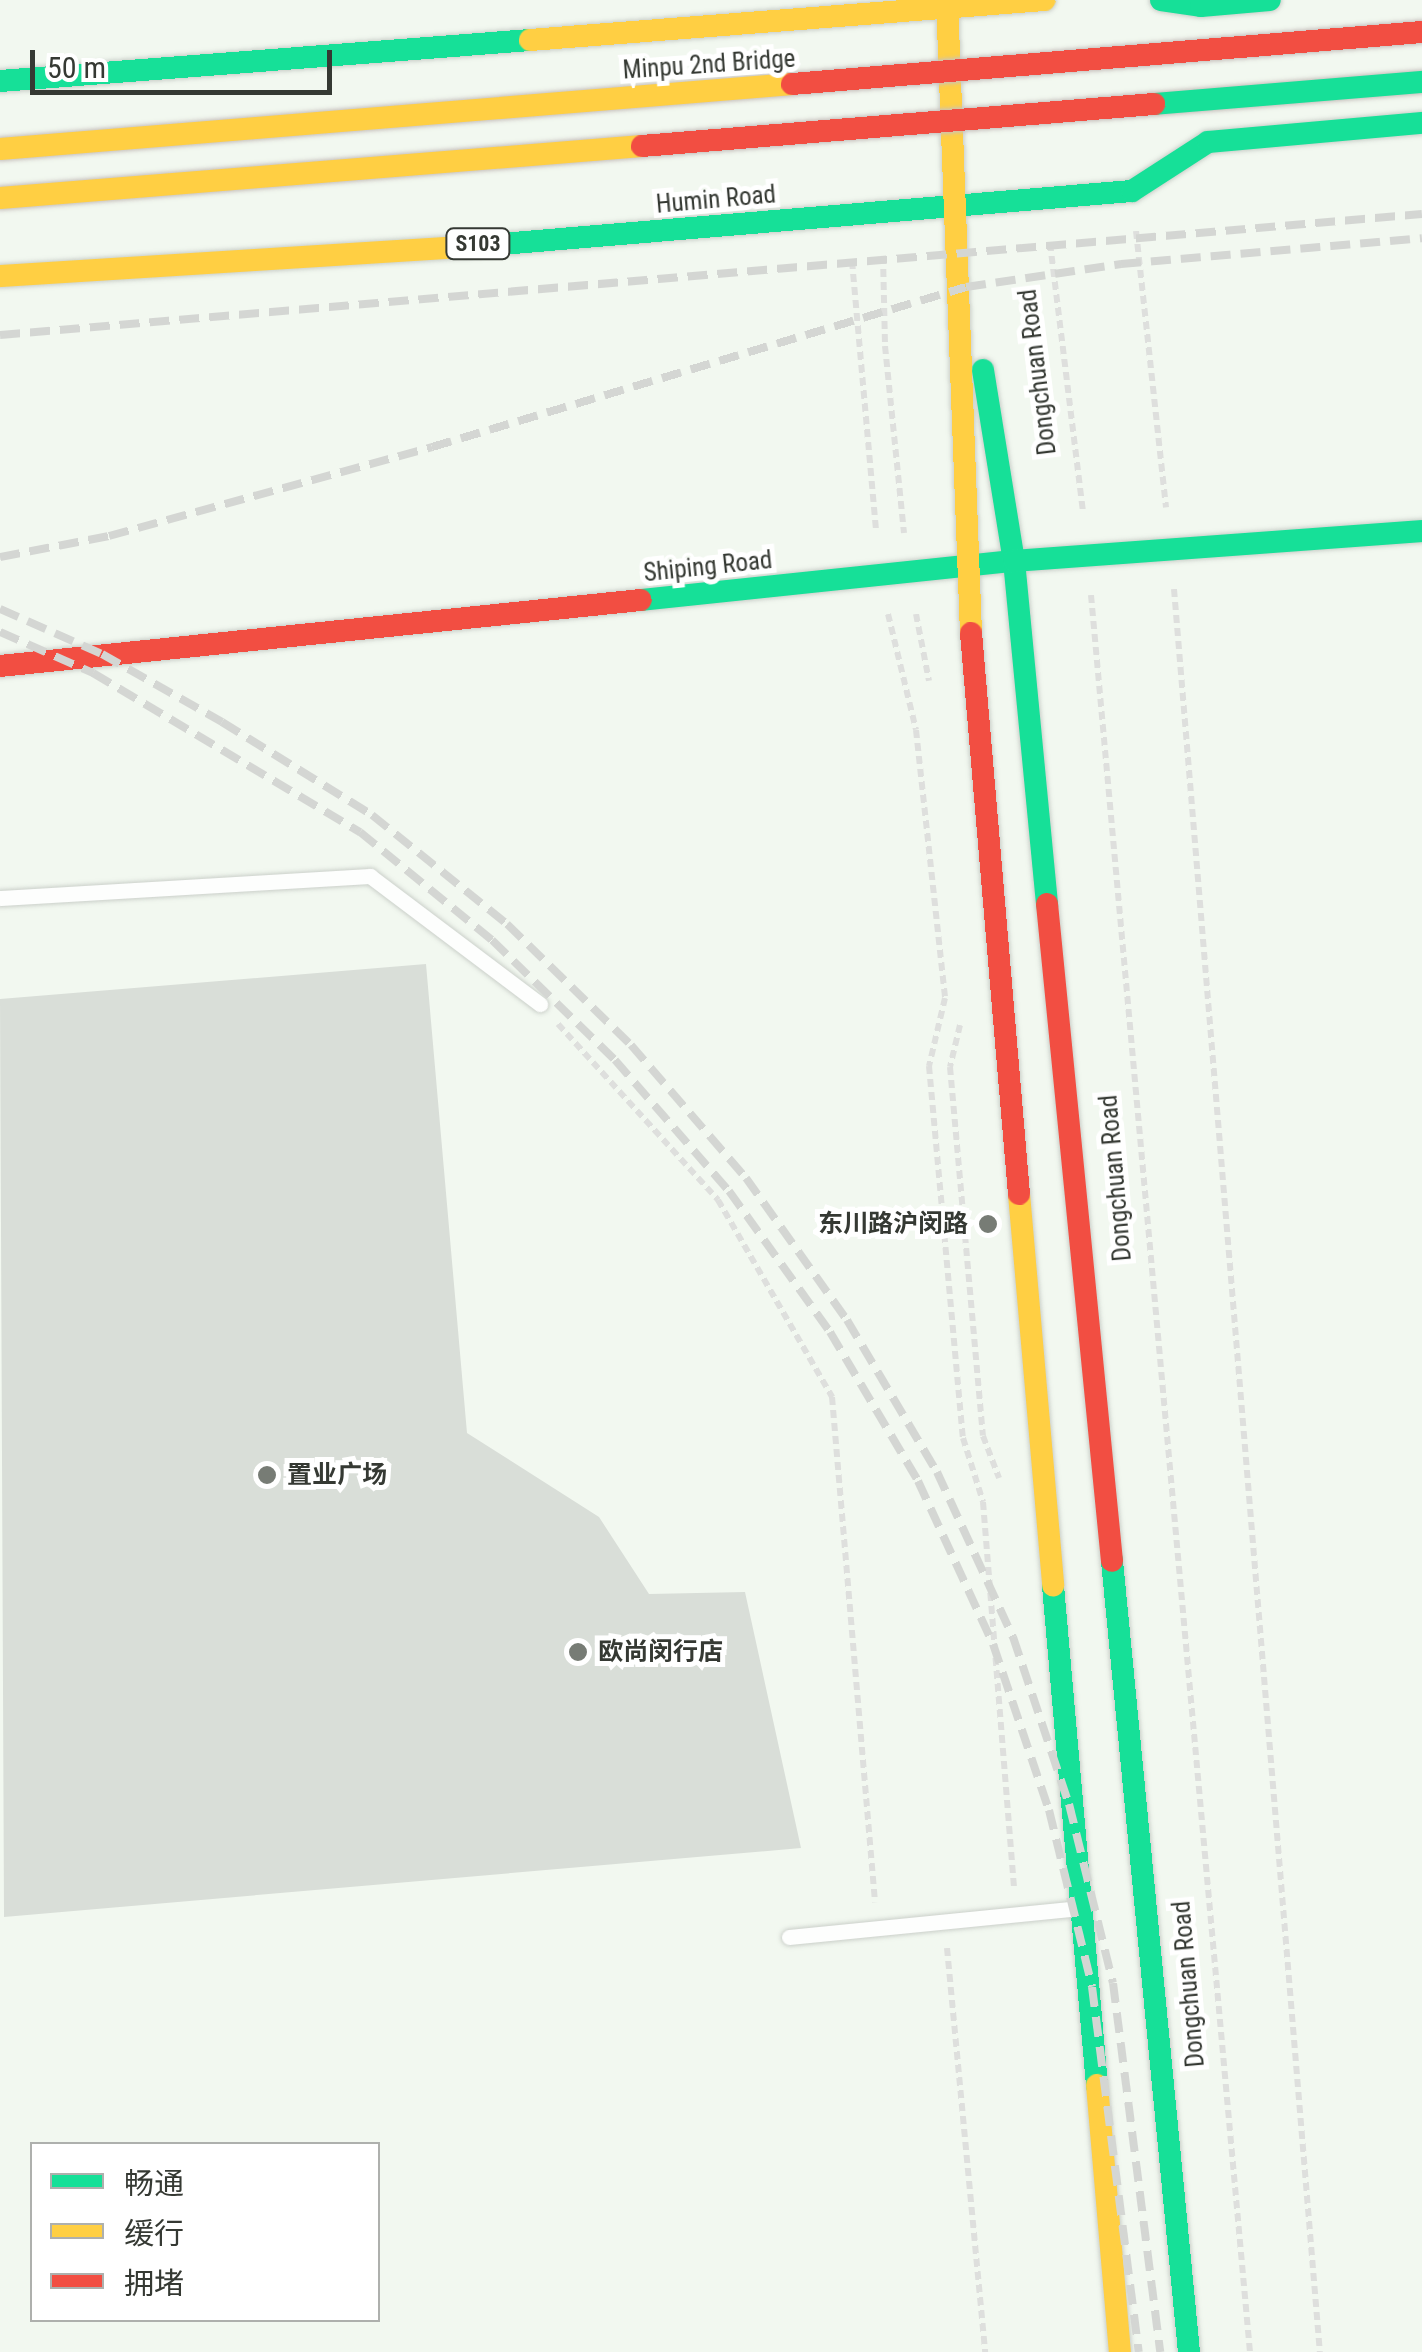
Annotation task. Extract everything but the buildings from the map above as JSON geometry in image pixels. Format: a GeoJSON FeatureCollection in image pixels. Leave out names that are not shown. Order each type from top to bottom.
{"type":"FeatureCollection","features":[{"type":"Feature","properties":{"kind":"main road"},"geometry":{"type":"LineString","coordinates":[[0,81],[947,2],[1044,0]]}},
{"type":"Feature","properties":{"kind":"main road"},"geometry":{"type":"LineString","coordinates":[[1161,0],[1201,6],[1270,0]]}},
{"type":"Feature","properties":{"kind":"main road","name":"Dongchuan Road"},"geometry":{"type":"LineString","coordinates":[[947,2],[965,568],[1120,2352]]}},
{"type":"Feature","properties":{"kind":"main road","name":"Minpu 2nd Bridge"},"geometry":{"type":"LineString","coordinates":[[0,148],[1422,32]]}},
{"type":"Feature","properties":{"kind":"main road"},"geometry":{"type":"LineString","coordinates":[[0,198],[1422,82]]}},
{"type":"Feature","properties":{"kind":"main road","name":"Humin Road"},"geometry":{"type":"LineString","coordinates":[[0,276],[848,216],[1132,191],[1208,142],[1422,123]]}},
{"type":"Feature","properties":{"kind":"main road","name":"Dongchuan Road"},"geometry":{"type":"LineString","coordinates":[[956,206],[1014,561],[1190,2352]]}},
{"type":"Feature","properties":{"kind":"main road","name":"Shiping Road"},"geometry":{"type":"LineString","coordinates":[[0,666],[880,578],[1014,561],[1422,531]]}},
{"type":"Feature","properties":{"kind":"lane"},"geometry":{"type":"LineString","coordinates":[[0,898],[370,876],[540,1004]]}},
{"type":"Feature","properties":{"kind":"lane"},"geometry":{"type":"LineString","coordinates":[[789,1937],[1082,1907]]}},
{"type":"Feature","properties":{"kind":"path"},"geometry":{"type":"LineString","coordinates":[[1132,191],[1171,550],[1320,2352]]}},
{"type":"Feature","properties":{"kind":"path","name":"Dongchuan Road"},"geometry":{"type":"LineString","coordinates":[[1045,198],[1088,556],[1250,2352]]}},
{"type":"Feature","properties":{"kind":"path"},"geometry":{"type":"LineString","coordinates":[[848,216],[880,578],[916,730],[946,998],[929,1066],[963,1438],[984,1502],[1016,1914]]}},
{"type":"Feature","properties":{"kind":"path"},"geometry":{"type":"LineString","coordinates":[[540,1004],[718,1200],[832,1397],[877,1928]]}},
{"type":"Feature","properties":{"kind":"path"},"geometry":{"type":"LineString","coordinates":[[944,1922],[984,2352]]}},
{"type":"Feature","properties":{"kind":"railway"},"geometry":{"type":"LineString","coordinates":[[0,335],[1422,214]]}},
{"type":"Feature","properties":{"kind":"railway"},"geometry":{"type":"LineString","coordinates":[[0,557],[109,536],[432,447],[966,287],[1121,264],[1422,238]]}},
{"type":"Feature","properties":{"kind":"railway"},"geometry":{"type":"LineString","coordinates":[[0,609],[102,654],[222,722],[372,815],[507,924],[631,1045],[746,1178],[847,1320],[937,1472],[1013,1637],[1069,1804],[1113,1983],[1160,2352]]}},
{"type":"Feature","properties":{"kind":"railway"},"geometry":{"type":"LineString","coordinates":[[0,632],[93,673],[360,832],[492,940],[615,1060],[729,1191],[830,1332],[918,1481],[993,1644],[1049,1810],[1092,1987],[1139,2352]]}},
{"type":"Feature","properties":{"kind":"traffic: fast"},"geometry":{"type":"LineString","coordinates":[[1161,0],[1201,6],[1270,0]]}},
{"type":"Feature","properties":{"kind":"traffic: fast"},"geometry":{"type":"LineString","coordinates":[[0,81],[530,40]]}},
{"type":"Feature","properties":{"kind":"traffic: fast"},"geometry":{"type":"LineString","coordinates":[[1154,104],[1422,82]]}},
{"type":"Feature","properties":{"kind":"traffic: fast"},"geometry":{"type":"LineString","coordinates":[[466,247],[1132,191],[1208,142],[1422,123]]}},
{"type":"Feature","properties":{"kind":"traffic: fast"},"geometry":{"type":"LineString","coordinates":[[983,370],[1014,561],[1047,904]]}},
{"type":"Feature","properties":{"kind":"traffic: fast"},"geometry":{"type":"LineString","coordinates":[[641,600],[1014,561],[1422,531]]}},
{"type":"Feature","properties":{"kind":"traffic: fast"},"geometry":{"type":"LineString","coordinates":[[1112,1561],[1189,2352]]}},
{"type":"Feature","properties":{"kind":"traffic: fast"},"geometry":{"type":"LineString","coordinates":[[1053,1586],[1097,2085]]}},
{"type":"Feature","properties":{"kind":"traffic: slow"},"geometry":{"type":"LineString","coordinates":[[947,0],[971,633]]}},
{"type":"Feature","properties":{"kind":"traffic: slow"},"geometry":{"type":"LineString","coordinates":[[530,40],[1044,0]]}},
{"type":"Feature","properties":{"kind":"traffic: slow"},"geometry":{"type":"LineString","coordinates":[[0,149],[792,84]]}},
{"type":"Feature","properties":{"kind":"traffic: slow"},"geometry":{"type":"LineString","coordinates":[[0,198],[642,146]]}},
{"type":"Feature","properties":{"kind":"traffic: slow"},"geometry":{"type":"LineString","coordinates":[[0,276],[466,247]]}},
{"type":"Feature","properties":{"kind":"traffic: slow"},"geometry":{"type":"LineString","coordinates":[[1019,1194],[1053,1586]]}},
{"type":"Feature","properties":{"kind":"traffic: slow"},"geometry":{"type":"LineString","coordinates":[[1097,2085],[1120,2352]]}},
{"type":"Feature","properties":{"kind":"traffic: jam"},"geometry":{"type":"LineString","coordinates":[[792,84],[1422,32]]}},
{"type":"Feature","properties":{"kind":"traffic: jam"},"geometry":{"type":"LineString","coordinates":[[642,146],[1154,104]]}},
{"type":"Feature","properties":{"kind":"traffic: jam"},"geometry":{"type":"LineString","coordinates":[[0,666],[641,600]]}},
{"type":"Feature","properties":{"kind":"traffic: jam"},"geometry":{"type":"LineString","coordinates":[[971,633],[1019,1194]]}},
{"type":"Feature","properties":{"kind":"traffic: jam"},"geometry":{"type":"LineString","coordinates":[[1047,904],[1112,1561]]}},
{"type":"Feature","properties":{"kind":"place","name":"东川路沪闵路"},"geometry":{"type":"Point","coordinates":[988,1224]}},
{"type":"Feature","properties":{"kind":"place","name":"置业广场"},"geometry":{"type":"Point","coordinates":[267,1475]}},
{"type":"Feature","properties":{"kind":"place","name":"欧尚闵行店"},"geometry":{"type":"Point","coordinates":[578,1652]}}]}
